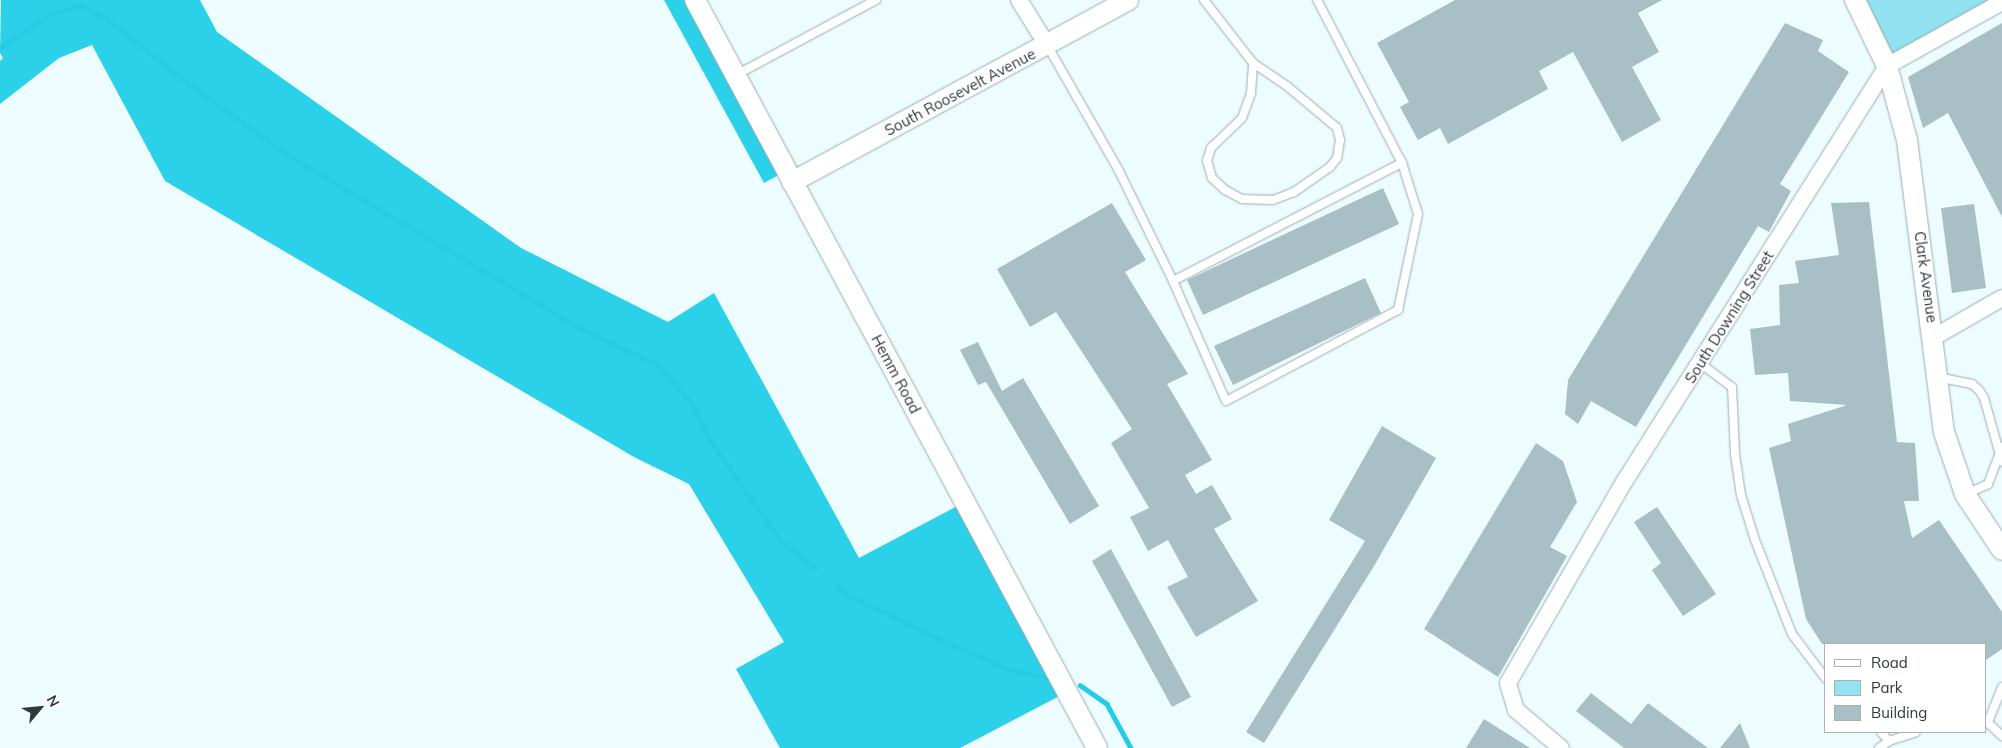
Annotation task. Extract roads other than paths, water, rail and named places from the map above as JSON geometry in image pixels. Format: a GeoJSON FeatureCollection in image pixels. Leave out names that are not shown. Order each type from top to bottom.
{"type":"FeatureCollection","features":[{"type":"Feature","properties":{"kind":"street","name":"Hemm Road"},"geometry":{"type":"LineString","coordinates":[[695,0],[1097,748]]}},
{"type":"Feature","properties":{"kind":"street"},"geometry":{"type":"LineString","coordinates":[[1019,0],[1046,45]]}},
{"type":"Feature","properties":{"kind":"street","name":"South Roosevelt Avenue"},"geometry":{"type":"LineString","coordinates":[[792,182],[1128,0]]}},
{"type":"Feature","properties":{"kind":"street","name":"Clark Avenue"},"geometry":{"type":"LineString","coordinates":[[1855,0],[1887,66],[1907,140],[1934,337],[1936,376],[1944,432],[1965,494],[2002,550]]}},
{"type":"Feature","properties":{"kind":"street","name":"South Downing Street"},"geometry":{"type":"LineString","coordinates":[[1561,748],[1516,710],[1508,683],[1626,479],[1887,66],[2002,2]]}},
{"type":"Feature","properties":{"kind":"street"},"geometry":{"type":"LineString","coordinates":[[1934,337],[2002,298]]}},
{"type":"Feature","properties":{"kind":"lane"},"geometry":{"type":"LineString","coordinates":[[735,75],[876,0]]}},
{"type":"Feature","properties":{"kind":"lane"},"geometry":{"type":"LineString","coordinates":[[1204,0],[1252,63],[1324,114],[1337,128],[1340,140],[1337,158],[1330,167],[1294,192],[1273,200],[1242,199],[1225,190],[1212,178],[1207,161],[1211,148],[1242,118],[1251,93],[1252,63]]}},
{"type":"Feature","properties":{"kind":"lane"},"geometry":{"type":"LineString","coordinates":[[1046,45],[1118,169],[1173,281],[1226,401],[1398,310],[1418,214],[1402,162],[1317,0]]}},
{"type":"Feature","properties":{"kind":"lane"},"geometry":{"type":"LineString","coordinates":[[1173,281],[1402,162]]}},
{"type":"Feature","properties":{"kind":"lane"},"geometry":{"type":"LineString","coordinates":[[1700,364],[1732,387],[1738,478],[1755,540],[1792,634],[1824,676]]}},
{"type":"Feature","properties":{"kind":"lane"},"geometry":{"type":"LineString","coordinates":[[1936,376],[1972,384],[1979,390],[1984,398],[2000,459]]}},
{"type":"Feature","properties":{"kind":"lane"},"geometry":{"type":"LineString","coordinates":[[1965,494],[1988,484],[2000,459],[2002,448]]}},
{"type":"Feature","properties":{"kind":"lane"},"geometry":{"type":"LineString","coordinates":[[2002,687],[1987,721],[2002,736]]}},
{"type":"Feature","properties":{"kind":"lane"},"geometry":{"type":"LineString","coordinates":[[1882,733],[1889,740]]}},
{"type":"Feature","properties":{"kind":"lane"},"geometry":{"type":"LineString","coordinates":[[1879,748],[1889,740],[1913,733]]}},
{"type":"Feature","properties":{"kind":"waterway"},"geometry":{"type":"LineString","coordinates":[[0,48],[52,13],[82,5],[109,20],[185,81],[291,157],[584,330],[654,363],[689,399],[707,435],[779,539],[815,568]]}},
{"type":"Feature","properties":{"kind":"waterway"},"geometry":{"type":"LineString","coordinates":[[837,586],[849,596],[1008,669],[1046,677]]}},
{"type":"Feature","properties":{"kind":"waterway"},"geometry":{"type":"LineString","coordinates":[[1080,685],[1107,704],[1131,748]]}}]}
